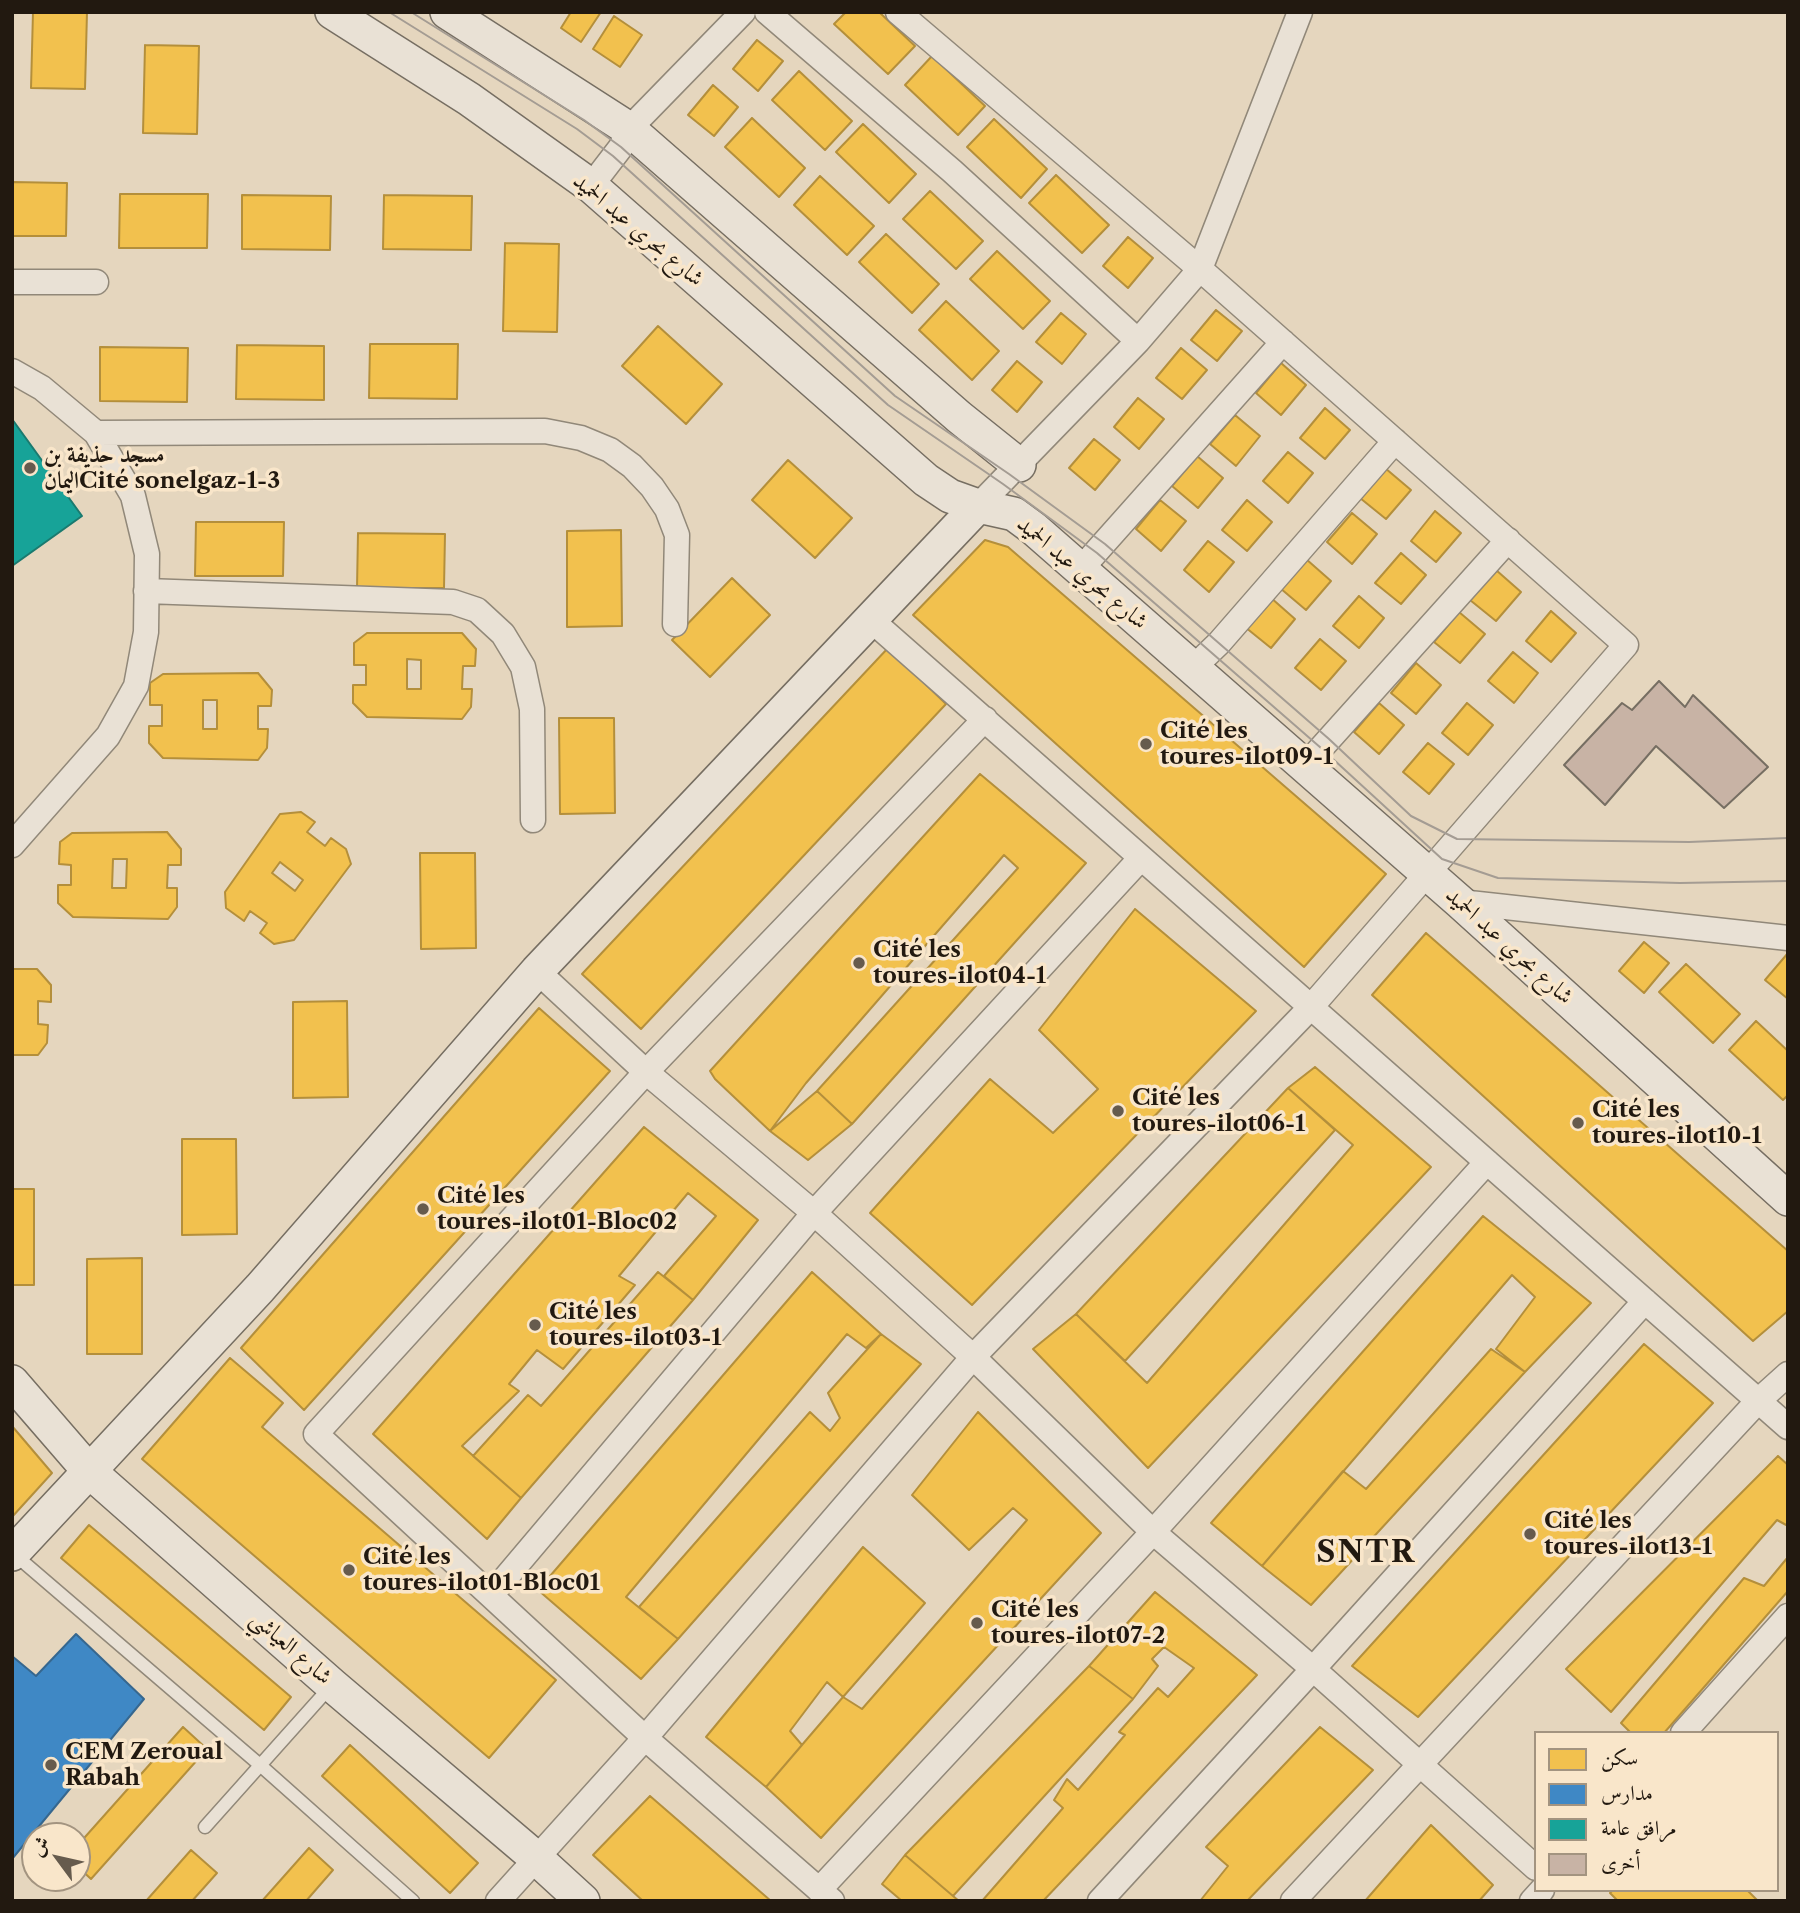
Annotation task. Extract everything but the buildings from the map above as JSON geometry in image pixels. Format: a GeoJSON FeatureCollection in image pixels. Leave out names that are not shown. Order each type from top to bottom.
{"type":"FeatureCollection","features":[{"type":"Feature","properties":{"kind":"street","name":"شارع بحري عبد الحميد"},"geometry":{"type":"LineString","coordinates":[[332,12],[468,99],[591,186],[926,480],[950,496],[1014,514],[1460,901],[1788,1199]]}},
{"type":"Feature","properties":{"kind":"street"},"geometry":{"type":"LineString","coordinates":[[447,12],[629,129],[959,417],[1019,465]]}},
{"type":"Feature","properties":{"kind":"street"},"geometry":{"type":"LineString","coordinates":[[591,186],[621,146],[629,129],[743,12]]}},
{"type":"Feature","properties":{"kind":"street"},"geometry":{"type":"LineString","coordinates":[[767,12],[952,171],[1138,341]]}},
{"type":"Feature","properties":{"kind":"street"},"geometry":{"type":"LineString","coordinates":[[498,1901],[645,1738],[973,1357],[1311,1007],[1626,645],[1200,268],[898,12]]}},
{"type":"Feature","properties":{"kind":"street"},"geometry":{"type":"LineString","coordinates":[[13,1553],[260,1288],[537,971],[1138,341],[1200,268],[1300,12]]}},
{"type":"Feature","properties":{"kind":"street"},"geometry":{"type":"LineString","coordinates":[[12,282],[96,282]]}},
{"type":"Feature","properties":{"kind":"street"},"geometry":{"type":"LineString","coordinates":[[1080,570],[1283,342]]}},
{"type":"Feature","properties":{"kind":"street"},"geometry":{"type":"LineString","coordinates":[[12,371],[42,388],[96,433],[133,496],[146,554],[146,632],[136,686],[108,736],[12,845]]}},
{"type":"Feature","properties":{"kind":"street"},"geometry":{"type":"LineString","coordinates":[[96,433],[545,431],[581,438],[610,450],[632,466],[652,486],[667,509],[677,535],[675,624]]}},
{"type":"Feature","properties":{"kind":"street"},"geometry":{"type":"LineString","coordinates":[[1194,668],[1219,643],[1395,441]]}},
{"type":"Feature","properties":{"kind":"street"},"geometry":{"type":"LineString","coordinates":[[1305,766],[1507,540]]}},
{"type":"Feature","properties":{"kind":"street"},"geometry":{"type":"LineString","coordinates":[[146,591],[453,602],[477,610],[503,634],[523,667],[532,709],[533,820]]}},
{"type":"Feature","properties":{"kind":"street"},"geometry":{"type":"LineString","coordinates":[[870,619],[1788,1427]]}},
{"type":"Feature","properties":{"kind":"street"},"geometry":{"type":"LineString","coordinates":[[985,719],[646,1072],[316,1434],[645,1738],[825,1895],[1488,1162]]}},
{"type":"Feature","properties":{"kind":"street"},"geometry":{"type":"LineString","coordinates":[[492,1594],[814,1213],[1141,858]]}},
{"type":"Feature","properties":{"kind":"street"},"geometry":{"type":"LineString","coordinates":[[1460,901],[1788,938]]}},
{"type":"Feature","properties":{"kind":"street"},"geometry":{"type":"LineString","coordinates":[[537,971],[646,1072],[814,1213],[973,1357],[1153,1532],[1313,1669],[1534,1866]]}},
{"type":"Feature","properties":{"kind":"street"},"geometry":{"type":"LineString","coordinates":[[1100,1901],[1645,1301]]}},
{"type":"Feature","properties":{"kind":"street"},"geometry":{"type":"LineString","coordinates":[[1293,1901],[1758,1401],[1788,1374]]}},
{"type":"Feature","properties":{"kind":"street","name":"شارع العياشي"},"geometry":{"type":"LineString","coordinates":[[12,1382],[89,1471],[332,1685],[537,1858],[583,1901]]}},
{"type":"Feature","properties":{"kind":"street"},"geometry":{"type":"LineString","coordinates":[[1685,1731],[1788,1616]]}},
{"type":"Feature","properties":{"kind":"lane"},"geometry":{"type":"LineString","coordinates":[[13,1553],[260,1765],[413,1901]]}},
{"type":"Feature","properties":{"kind":"lane"},"geometry":{"type":"LineString","coordinates":[[205,1827],[332,1685]]}},
{"type":"Feature","properties":{"kind":"tram line"},"geometry":{"type":"LineString","coordinates":[[389,12],[577,129],[613,156],[888,405],[1097,553],[1321,748],[1442,859],[1498,878],[1680,883],[1788,881]]}},
{"type":"Feature","properties":{"kind":"tram line"},"geometry":{"type":"LineString","coordinates":[[411,12],[584,120],[621,147],[895,396],[1105,544],[1329,739],[1411,816],[1457,839],[1689,842],[1788,838]]}},
{"type":"Feature","properties":{"kind":"place","name":"مسجد حذيفة بن اليمانCité sonelgaz-1-3"},"geometry":{"type":"Point","coordinates":[30,468]}},
{"type":"Feature","properties":{"kind":"place","name":"Cité les toures-ilot09-1"},"geometry":{"type":"Point","coordinates":[1146,744]}},
{"type":"Feature","properties":{"kind":"place","name":"Cité les toures-ilot04-1"},"geometry":{"type":"Point","coordinates":[859,963]}},
{"type":"Feature","properties":{"kind":"place","name":"Cité les toures-ilot06-1"},"geometry":{"type":"Point","coordinates":[1118,1111]}},
{"type":"Feature","properties":{"kind":"place","name":"Cité les toures-ilot10-1"},"geometry":{"type":"Point","coordinates":[1578,1123]}},
{"type":"Feature","properties":{"kind":"place","name":"Cité les toures-ilot01-Bloc02"},"geometry":{"type":"Point","coordinates":[423,1209]}},
{"type":"Feature","properties":{"kind":"place","name":"Cité les toures-ilot03-1"},"geometry":{"type":"Point","coordinates":[535,1325]}},
{"type":"Feature","properties":{"kind":"place","name":"Cité les toures-ilot13-1"},"geometry":{"type":"Point","coordinates":[1530,1534]}},
{"type":"Feature","properties":{"kind":"place","name":"Cité les toures-ilot01-Bloc01"},"geometry":{"type":"Point","coordinates":[349,1570]}},
{"type":"Feature","properties":{"kind":"place","name":"Cité les toures-ilot07-2"},"geometry":{"type":"Point","coordinates":[977,1623]}},
{"type":"Feature","properties":{"kind":"place","name":"CEM Zeroual Rabah"},"geometry":{"type":"Point","coordinates":[51,1765]}},
{"type":"Feature","properties":{"kind":"district","name":"SNTR"},"geometry":{"type":"Point","coordinates":[1366,1553]}}]}
